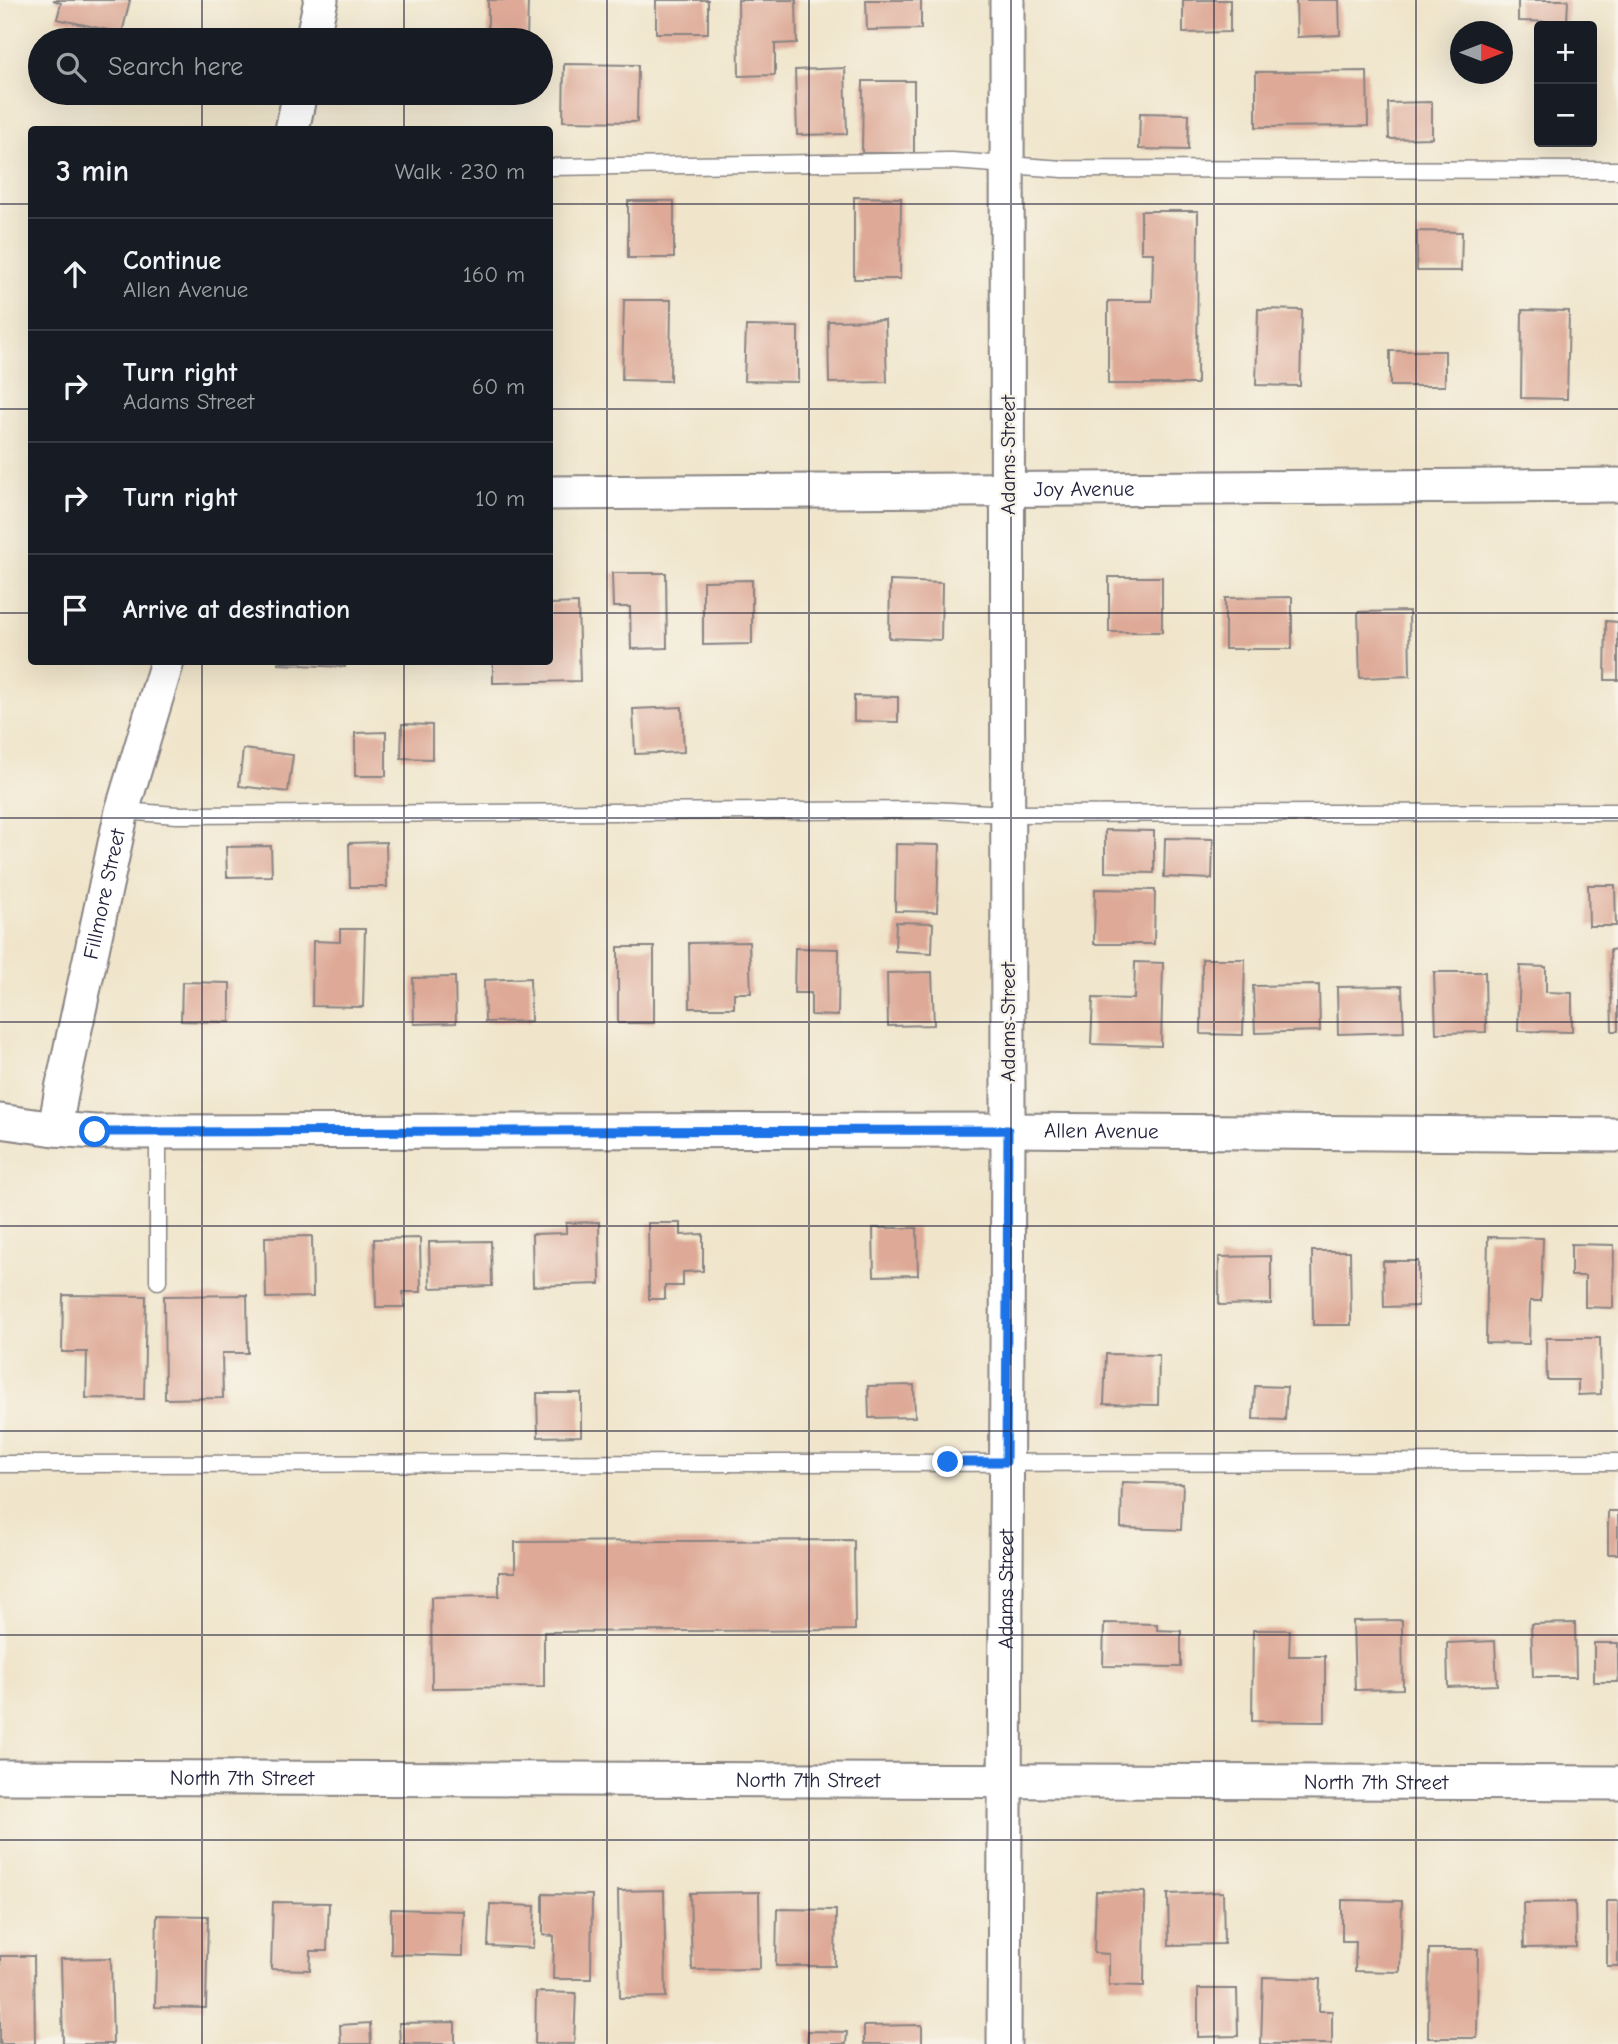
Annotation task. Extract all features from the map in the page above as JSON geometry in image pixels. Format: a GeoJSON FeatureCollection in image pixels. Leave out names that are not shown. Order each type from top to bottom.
{"type":"FeatureCollection","features":[{"type":"Feature","properties":{"kind":"street"},"geometry":{"type":"LineString","coordinates":[[315,28],[321,0]]}},
{"type":"Feature","properties":{"kind":"street","name":"Adams Street"},"geometry":{"type":"LineString","coordinates":[[1004,2044],[1008,1130],[1007,0]]}},
{"type":"Feature","properties":{"kind":"street"},"geometry":{"type":"LineString","coordinates":[[293,126],[297,105]]}},
{"type":"Feature","properties":{"kind":"street","name":"Joy Avenue"},"geometry":{"type":"LineString","coordinates":[[553,493],[1618,485]]}},
{"type":"Feature","properties":{"kind":"street","name":"Fillmore Street"},"geometry":{"type":"LineString","coordinates":[[55,1129],[122,811],[166,665]]}},
{"type":"Feature","properties":{"kind":"street","name":"Allen Avenue"},"geometry":{"type":"LineString","coordinates":[[0,1121],[55,1129],[158,1133],[1008,1130],[1618,1135]]}},
{"type":"Feature","properties":{"kind":"street","name":"North 7th Street"},"geometry":{"type":"LineString","coordinates":[[0,1777],[1618,1783]]}},
{"type":"Feature","properties":{"kind":"lane"},"geometry":{"type":"LineString","coordinates":[[553,167],[952,160],[1063,169],[1618,170]]}},
{"type":"Feature","properties":{"kind":"lane"},"geometry":{"type":"LineString","coordinates":[[122,811],[177,816],[931,810],[1008,814],[1618,812]]}},
{"type":"Feature","properties":{"kind":"lane"},"geometry":{"type":"LineString","coordinates":[[158,1133],[158,1281]]}},
{"type":"Feature","properties":{"kind":"lane"},"geometry":{"type":"LineString","coordinates":[[0,1464],[1618,1462]]}},
{"type":"Feature","properties":{"kind":"building"},"geometry":{"type":"Polygon","coordinates":[[[53,0],[130,0],[123,28],[99,28],[57,19],[61,3],[53,0]]]}},
{"type":"Feature","properties":{"kind":"building"},"geometry":{"type":"Polygon","coordinates":[[[488,0],[528,0],[527,28],[488,28],[488,0]]]}},
{"type":"Feature","properties":{"kind":"building"},"geometry":{"type":"Polygon","coordinates":[[[656,0],[708,0],[708,33],[656,33],[656,0]]]}},
{"type":"Feature","properties":{"kind":"building"},"geometry":{"type":"Polygon","coordinates":[[[738,0],[796,0],[797,43],[775,44],[775,75],[739,76],[738,0]]]}},
{"type":"Feature","properties":{"kind":"building"},"geometry":{"type":"Polygon","coordinates":[[[866,0],[921,0],[921,29],[867,30],[866,0]]]}},
{"type":"Feature","properties":{"kind":"building"},"geometry":{"type":"Polygon","coordinates":[[[1183,0],[1230,0],[1230,32],[1183,33],[1183,0]]]}},
{"type":"Feature","properties":{"kind":"building"},"geometry":{"type":"Polygon","coordinates":[[[1296,0],[1339,0],[1340,35],[1297,37],[1296,0]]]}},
{"type":"Feature","properties":{"kind":"building"},"geometry":{"type":"Polygon","coordinates":[[[1518,0],[1568,0],[1567,21],[1518,21],[1518,0]]]}},
{"type":"Feature","properties":{"kind":"building"},"geometry":{"type":"Polygon","coordinates":[[[564,64],[638,65],[637,122],[563,121],[564,64]]]}},
{"type":"Feature","properties":{"kind":"building"},"geometry":{"type":"Polygon","coordinates":[[[845,68],[847,134],[797,135],[795,70],[845,68]]]}},
{"type":"Feature","properties":{"kind":"building"},"geometry":{"type":"Polygon","coordinates":[[[1367,71],[1368,126],[1256,127],[1256,72],[1367,71]]]}},
{"type":"Feature","properties":{"kind":"building"},"geometry":{"type":"Polygon","coordinates":[[[863,81],[914,81],[914,153],[862,153],[863,81]]]}},
{"type":"Feature","properties":{"kind":"building"},"geometry":{"type":"Polygon","coordinates":[[[1432,102],[1432,138],[1389,139],[1388,103],[1432,102]]]}},
{"type":"Feature","properties":{"kind":"building"},"geometry":{"type":"Polygon","coordinates":[[[1140,113],[1189,114],[1188,150],[1139,149],[1140,113]]]}},
{"type":"Feature","properties":{"kind":"building"},"geometry":{"type":"Polygon","coordinates":[[[854,197],[901,198],[900,279],[854,279],[854,197]]]}},
{"type":"Feature","properties":{"kind":"building"},"geometry":{"type":"Polygon","coordinates":[[[628,201],[674,201],[674,258],[628,258],[628,201]]]}},
{"type":"Feature","properties":{"kind":"building"},"geometry":{"type":"Polygon","coordinates":[[[1141,211],[1198,211],[1197,384],[1108,384],[1108,301],[1152,301],[1153,253],[1141,253],[1141,211]]]}},
{"type":"Feature","properties":{"kind":"building"},"geometry":{"type":"Polygon","coordinates":[[[1417,231],[1462,232],[1461,271],[1417,271],[1417,231]]]}},
{"type":"Feature","properties":{"kind":"building"},"geometry":{"type":"Polygon","coordinates":[[[624,300],[671,300],[670,381],[622,380],[624,300]]]}},
{"type":"Feature","properties":{"kind":"building"},"geometry":{"type":"Polygon","coordinates":[[[1258,309],[1302,310],[1300,386],[1256,385],[1258,309]]]}},
{"type":"Feature","properties":{"kind":"building"},"geometry":{"type":"Polygon","coordinates":[[[1522,310],[1569,311],[1567,399],[1521,398],[1522,310]]]}},
{"type":"Feature","properties":{"kind":"building"},"geometry":{"type":"Polygon","coordinates":[[[885,320],[887,382],[829,383],[828,321],[885,320]]]}},
{"type":"Feature","properties":{"kind":"building"},"geometry":{"type":"Polygon","coordinates":[[[746,326],[798,327],[798,382],[744,381],[746,326]]]}},
{"type":"Feature","properties":{"kind":"building"},"geometry":{"type":"Polygon","coordinates":[[[1390,351],[1445,351],[1445,386],[1390,386],[1390,351]]]}},
{"type":"Feature","properties":{"kind":"building"},"geometry":{"type":"Polygon","coordinates":[[[612,573],[666,573],[667,648],[631,649],[630,607],[613,607],[612,573]]]}},
{"type":"Feature","properties":{"kind":"building"},"geometry":{"type":"Polygon","coordinates":[[[1109,577],[1162,577],[1162,632],[1109,632],[1109,577]]]}},
{"type":"Feature","properties":{"kind":"building"},"geometry":{"type":"Polygon","coordinates":[[[752,580],[752,644],[703,645],[703,581],[752,580]]]}},
{"type":"Feature","properties":{"kind":"building"},"geometry":{"type":"Polygon","coordinates":[[[890,581],[942,583],[941,640],[889,638],[890,581]]]}},
{"type":"Feature","properties":{"kind":"building"},"geometry":{"type":"Polygon","coordinates":[[[1292,597],[1292,649],[1225,649],[1225,598],[1292,597]]]}},
{"type":"Feature","properties":{"kind":"building"},"geometry":{"type":"Polygon","coordinates":[[[578,603],[580,681],[493,683],[493,665],[553,665],[553,604],[578,603]]]}},
{"type":"Feature","properties":{"kind":"building"},"geometry":{"type":"Polygon","coordinates":[[[1409,611],[1410,676],[1360,678],[1358,612],[1409,611]]]}},
{"type":"Feature","properties":{"kind":"building"},"geometry":{"type":"Polygon","coordinates":[[[1606,621],[1618,622],[1618,680],[1605,680],[1606,621]]]}},
{"type":"Feature","properties":{"kind":"building"},"geometry":{"type":"Polygon","coordinates":[[[300,665],[345,665],[345,667],[300,665]]]}},
{"type":"Feature","properties":{"kind":"building"},"geometry":{"type":"Polygon","coordinates":[[[854,696],[898,697],[898,722],[854,721],[854,696]]]}},
{"type":"Feature","properties":{"kind":"building"},"geometry":{"type":"Polygon","coordinates":[[[682,707],[684,752],[635,754],[633,709],[682,707]]]}},
{"type":"Feature","properties":{"kind":"building"},"geometry":{"type":"Polygon","coordinates":[[[402,724],[432,725],[432,759],[401,758],[402,724]]]}},
{"type":"Feature","properties":{"kind":"building"},"geometry":{"type":"Polygon","coordinates":[[[386,732],[386,776],[355,776],[355,733],[386,732]]]}},
{"type":"Feature","properties":{"kind":"building"},"geometry":{"type":"Polygon","coordinates":[[[243,749],[293,755],[288,792],[239,786],[243,749]]]}},
{"type":"Feature","properties":{"kind":"building"},"geometry":{"type":"Polygon","coordinates":[[[1105,830],[1154,831],[1154,873],[1105,872],[1105,830]]]}},
{"type":"Feature","properties":{"kind":"building"},"geometry":{"type":"Polygon","coordinates":[[[1165,838],[1213,839],[1212,879],[1164,877],[1165,838]]]}},
{"type":"Feature","properties":{"kind":"building"},"geometry":{"type":"Polygon","coordinates":[[[386,842],[387,887],[350,887],[349,843],[386,842]]]}},
{"type":"Feature","properties":{"kind":"building"},"geometry":{"type":"Polygon","coordinates":[[[896,844],[939,845],[937,912],[895,911],[896,844]]]}},
{"type":"Feature","properties":{"kind":"building"},"geometry":{"type":"Polygon","coordinates":[[[271,846],[272,876],[227,877],[226,847],[271,846]]]}},
{"type":"Feature","properties":{"kind":"building"},"geometry":{"type":"Polygon","coordinates":[[[1588,885],[1615,885],[1616,926],[1589,926],[1588,885]]]}},
{"type":"Feature","properties":{"kind":"building"},"geometry":{"type":"Polygon","coordinates":[[[1095,889],[1155,890],[1154,944],[1094,944],[1095,889]]]}},
{"type":"Feature","properties":{"kind":"building"},"geometry":{"type":"Polygon","coordinates":[[[896,922],[933,923],[932,953],[895,951],[896,922]]]}},
{"type":"Feature","properties":{"kind":"building"},"geometry":{"type":"Polygon","coordinates":[[[340,929],[365,929],[363,1007],[312,1006],[313,941],[340,942],[340,929]]]}},
{"type":"Feature","properties":{"kind":"building"},"geometry":{"type":"Polygon","coordinates":[[[749,942],[751,993],[734,993],[734,1008],[690,1008],[689,943],[749,942]]]}},
{"type":"Feature","properties":{"kind":"building"},"geometry":{"type":"Polygon","coordinates":[[[618,947],[654,947],[654,1023],[618,1023],[618,947]]]}},
{"type":"Feature","properties":{"kind":"building"},"geometry":{"type":"Polygon","coordinates":[[[795,948],[839,949],[838,1016],[811,1015],[811,993],[794,993],[795,948]]]}},
{"type":"Feature","properties":{"kind":"building"},"geometry":{"type":"Polygon","coordinates":[[[1618,949],[1618,1031],[1612,1031],[1610,950],[1618,949]]]}},
{"type":"Feature","properties":{"kind":"building"},"geometry":{"type":"Polygon","coordinates":[[[1202,959],[1245,959],[1243,1035],[1201,1034],[1202,959]]]}},
{"type":"Feature","properties":{"kind":"building"},"geometry":{"type":"Polygon","coordinates":[[[1135,962],[1163,963],[1161,1046],[1091,1044],[1093,998],[1134,999],[1135,962]]]}},
{"type":"Feature","properties":{"kind":"building"},"geometry":{"type":"Polygon","coordinates":[[[1520,966],[1546,967],[1546,992],[1572,993],[1572,1032],[1518,1031],[1520,966]]]}},
{"type":"Feature","properties":{"kind":"building"},"geometry":{"type":"Polygon","coordinates":[[[932,972],[934,1025],[888,1026],[887,973],[932,972]]]}},
{"type":"Feature","properties":{"kind":"building"},"geometry":{"type":"Polygon","coordinates":[[[1434,972],[1485,972],[1486,1032],[1436,1033],[1434,972]]]}},
{"type":"Feature","properties":{"kind":"building"},"geometry":{"type":"Polygon","coordinates":[[[455,977],[456,1023],[414,1024],[413,978],[455,977]]]}},
{"type":"Feature","properties":{"kind":"building"},"geometry":{"type":"Polygon","coordinates":[[[530,978],[531,1021],[485,1022],[484,980],[530,978]]]}},
{"type":"Feature","properties":{"kind":"building"},"geometry":{"type":"Polygon","coordinates":[[[182,982],[230,983],[230,1022],[181,1021],[182,982]]]}},
{"type":"Feature","properties":{"kind":"building"},"geometry":{"type":"Polygon","coordinates":[[[1319,985],[1320,1031],[1255,1033],[1253,986],[1319,985]]]}},
{"type":"Feature","properties":{"kind":"building"},"geometry":{"type":"Polygon","coordinates":[[[1402,986],[1404,1032],[1338,1034],[1337,987],[1402,986]]]}},
{"type":"Feature","properties":{"kind":"building"},"geometry":{"type":"Polygon","coordinates":[[[599,1222],[600,1284],[533,1286],[532,1234],[566,1233],[566,1223],[599,1222]]]}},
{"type":"Feature","properties":{"kind":"building"},"geometry":{"type":"Polygon","coordinates":[[[648,1223],[681,1223],[681,1235],[703,1234],[703,1271],[683,1272],[683,1286],[665,1286],[665,1299],[649,1299],[648,1223]]]}},
{"type":"Feature","properties":{"kind":"building"},"geometry":{"type":"Polygon","coordinates":[[[873,1228],[917,1228],[918,1275],[874,1276],[873,1228]]]}},
{"type":"Feature","properties":{"kind":"building"},"geometry":{"type":"Polygon","coordinates":[[[312,1236],[313,1297],[266,1298],[265,1237],[312,1236]]]}},
{"type":"Feature","properties":{"kind":"building"},"geometry":{"type":"Polygon","coordinates":[[[1488,1237],[1543,1238],[1541,1301],[1530,1301],[1529,1344],[1486,1343],[1488,1237]]]}},
{"type":"Feature","properties":{"kind":"building"},"geometry":{"type":"Polygon","coordinates":[[[420,1238],[421,1292],[403,1292],[404,1307],[376,1307],[374,1239],[420,1238]]]}},
{"type":"Feature","properties":{"kind":"building"},"geometry":{"type":"Polygon","coordinates":[[[491,1241],[492,1286],[430,1288],[429,1242],[491,1241]]]}},
{"type":"Feature","properties":{"kind":"building"},"geometry":{"type":"Polygon","coordinates":[[[1571,1244],[1614,1245],[1613,1308],[1585,1307],[1585,1276],[1571,1276],[1571,1244]]]}},
{"type":"Feature","properties":{"kind":"building"},"geometry":{"type":"Polygon","coordinates":[[[1312,1251],[1350,1251],[1351,1325],[1313,1325],[1312,1251]]]}},
{"type":"Feature","properties":{"kind":"building"},"geometry":{"type":"Polygon","coordinates":[[[1271,1256],[1271,1304],[1219,1305],[1219,1257],[1271,1256]]]}},
{"type":"Feature","properties":{"kind":"building"},"geometry":{"type":"Polygon","coordinates":[[[1383,1261],[1418,1261],[1418,1306],[1384,1307],[1383,1261]]]}},
{"type":"Feature","properties":{"kind":"building"},"geometry":{"type":"Polygon","coordinates":[[[63,1295],[146,1296],[144,1399],[86,1398],[87,1352],[62,1352],[63,1295]]]}},
{"type":"Feature","properties":{"kind":"building"},"geometry":{"type":"Polygon","coordinates":[[[247,1295],[248,1353],[222,1353],[223,1398],[165,1399],[164,1296],[247,1295]]]}},
{"type":"Feature","properties":{"kind":"building"},"geometry":{"type":"Polygon","coordinates":[[[1546,1338],[1600,1338],[1601,1394],[1578,1395],[1578,1380],[1547,1380],[1546,1338]]]}},
{"type":"Feature","properties":{"kind":"building"},"geometry":{"type":"Polygon","coordinates":[[[1106,1354],[1159,1355],[1158,1405],[1104,1404],[1106,1354]]]}},
{"type":"Feature","properties":{"kind":"building"},"geometry":{"type":"Polygon","coordinates":[[[914,1385],[915,1417],[869,1418],[868,1386],[914,1385]]]}},
{"type":"Feature","properties":{"kind":"building"},"geometry":{"type":"Polygon","coordinates":[[[1255,1386],[1287,1387],[1285,1420],[1253,1419],[1255,1386]]]}},
{"type":"Feature","properties":{"kind":"building"},"geometry":{"type":"Polygon","coordinates":[[[537,1393],[581,1393],[581,1436],[538,1437],[537,1393]]]}},
{"type":"Feature","properties":{"kind":"building"},"geometry":{"type":"Polygon","coordinates":[[[1122,1482],[1183,1484],[1181,1530],[1121,1528],[1122,1482]]]}},
{"type":"Feature","properties":{"kind":"building"},"geometry":{"type":"Polygon","coordinates":[[[1608,1511],[1618,1511],[1618,1554],[1608,1554],[1608,1511]]]}},
{"type":"Feature","properties":{"kind":"building"},"geometry":{"type":"Polygon","coordinates":[[[854,1540],[855,1630],[544,1632],[544,1687],[432,1688],[431,1597],[499,1596],[499,1572],[515,1572],[515,1542],[854,1540]]]}},
{"type":"Feature","properties":{"kind":"building"},"geometry":{"type":"Polygon","coordinates":[[[1402,1620],[1403,1689],[1355,1690],[1353,1621],[1402,1620]]]}},
{"type":"Feature","properties":{"kind":"building"},"geometry":{"type":"Polygon","coordinates":[[[1104,1623],[1157,1624],[1157,1630],[1181,1631],[1181,1667],[1103,1666],[1104,1623]]]}},
{"type":"Feature","properties":{"kind":"building"},"geometry":{"type":"Polygon","coordinates":[[[1575,1623],[1576,1677],[1533,1677],[1531,1624],[1575,1623]]]}},
{"type":"Feature","properties":{"kind":"building"},"geometry":{"type":"Polygon","coordinates":[[[1253,1630],[1290,1630],[1289,1656],[1325,1656],[1325,1722],[1252,1721],[1253,1630]]]}},
{"type":"Feature","properties":{"kind":"building"},"geometry":{"type":"Polygon","coordinates":[[[1495,1641],[1497,1685],[1448,1687],[1447,1643],[1495,1641]]]}},
{"type":"Feature","properties":{"kind":"building"},"geometry":{"type":"Polygon","coordinates":[[[1594,1643],[1618,1643],[1618,1682],[1594,1682],[1594,1643]]]}},
{"type":"Feature","properties":{"kind":"building"},"geometry":{"type":"Polygon","coordinates":[[[664,1890],[666,1997],[620,1998],[618,1891],[664,1890]]]}},
{"type":"Feature","properties":{"kind":"building"},"geometry":{"type":"Polygon","coordinates":[[[1096,1891],[1145,1892],[1144,1986],[1109,1985],[1109,1954],[1094,1953],[1096,1891]]]}},
{"type":"Feature","properties":{"kind":"building"},"geometry":{"type":"Polygon","coordinates":[[[759,1892],[760,1969],[692,1970],[690,1893],[759,1892]]]}},
{"type":"Feature","properties":{"kind":"building"},"geometry":{"type":"Polygon","coordinates":[[[1223,1892],[1224,1944],[1169,1945],[1168,1894],[1223,1892]]]}},
{"type":"Feature","properties":{"kind":"building"},"geometry":{"type":"Polygon","coordinates":[[[543,1894],[592,1895],[591,1979],[553,1979],[554,1936],[543,1935],[543,1894]]]}},
{"type":"Feature","properties":{"kind":"building"},"geometry":{"type":"Polygon","coordinates":[[[1342,1900],[1402,1901],[1400,1972],[1355,1971],[1356,1941],[1342,1941],[1342,1900]]]}},
{"type":"Feature","properties":{"kind":"building"},"geometry":{"type":"Polygon","coordinates":[[[1607,1901],[1618,1901],[1618,1966],[1607,1966],[1607,1901]]]}},
{"type":"Feature","properties":{"kind":"building"},"geometry":{"type":"Polygon","coordinates":[[[273,1902],[329,1903],[327,1951],[311,1951],[310,1970],[271,1969],[273,1902]]]}},
{"type":"Feature","properties":{"kind":"building"},"geometry":{"type":"Polygon","coordinates":[[[1575,1902],[1576,1947],[1524,1948],[1523,1903],[1575,1902]]]}},
{"type":"Feature","properties":{"kind":"building"},"geometry":{"type":"Polygon","coordinates":[[[490,1904],[535,1906],[533,1948],[488,1946],[490,1904]]]}},
{"type":"Feature","properties":{"kind":"building"},"geometry":{"type":"Polygon","coordinates":[[[391,1909],[464,1911],[463,1956],[391,1954],[391,1909]]]}},
{"type":"Feature","properties":{"kind":"building"},"geometry":{"type":"Polygon","coordinates":[[[777,1909],[836,1910],[835,1966],[776,1966],[777,1909]]]}},
{"type":"Feature","properties":{"kind":"building"},"geometry":{"type":"Polygon","coordinates":[[[157,1915],[208,1916],[206,2008],[155,2007],[157,1915]]]}},
{"type":"Feature","properties":{"kind":"building"},"geometry":{"type":"Polygon","coordinates":[[[1429,1949],[1478,1949],[1477,2038],[1428,2038],[1429,1949]]]}},
{"type":"Feature","properties":{"kind":"building"},"geometry":{"type":"Polygon","coordinates":[[[0,1956],[34,1956],[35,2044],[0,2044],[0,1956]]]}},
{"type":"Feature","properties":{"kind":"building"},"geometry":{"type":"Polygon","coordinates":[[[111,1958],[113,2044],[63,2044],[61,1959],[111,1958]]]}},
{"type":"Feature","properties":{"kind":"building"},"geometry":{"type":"Polygon","coordinates":[[[1263,1977],[1320,1979],[1319,2011],[1332,2011],[1332,2044],[1261,2044],[1263,1977]]]}},
{"type":"Feature","properties":{"kind":"building"},"geometry":{"type":"Polygon","coordinates":[[[1198,1989],[1237,1989],[1238,2036],[1198,2037],[1198,1989]]]}},
{"type":"Feature","properties":{"kind":"building"},"geometry":{"type":"Polygon","coordinates":[[[536,1992],[576,1993],[574,2044],[535,2044],[536,1992]]]}},
{"type":"Feature","properties":{"kind":"building"},"geometry":{"type":"Polygon","coordinates":[[[455,2022],[455,2044],[400,2044],[399,2023],[455,2022]]]}},
{"type":"Feature","properties":{"kind":"building"},"geometry":{"type":"Polygon","coordinates":[[[370,2023],[371,2044],[341,2044],[340,2025],[370,2023]]]}},
{"type":"Feature","properties":{"kind":"building"},"geometry":{"type":"Polygon","coordinates":[[[922,2025],[922,2044],[864,2044],[864,2026],[922,2025]]]}},
{"type":"Feature","properties":{"kind":"building"},"geometry":{"type":"Polygon","coordinates":[[[808,2031],[847,2032],[846,2044],[807,2044],[808,2031]]]}},
{"type":"Feature","properties":{"kind":"route"},"geometry":{"type":"LineString","coordinates":[[95,1132],[1008,1130],[1006,1462],[948,1462]]}}]}
